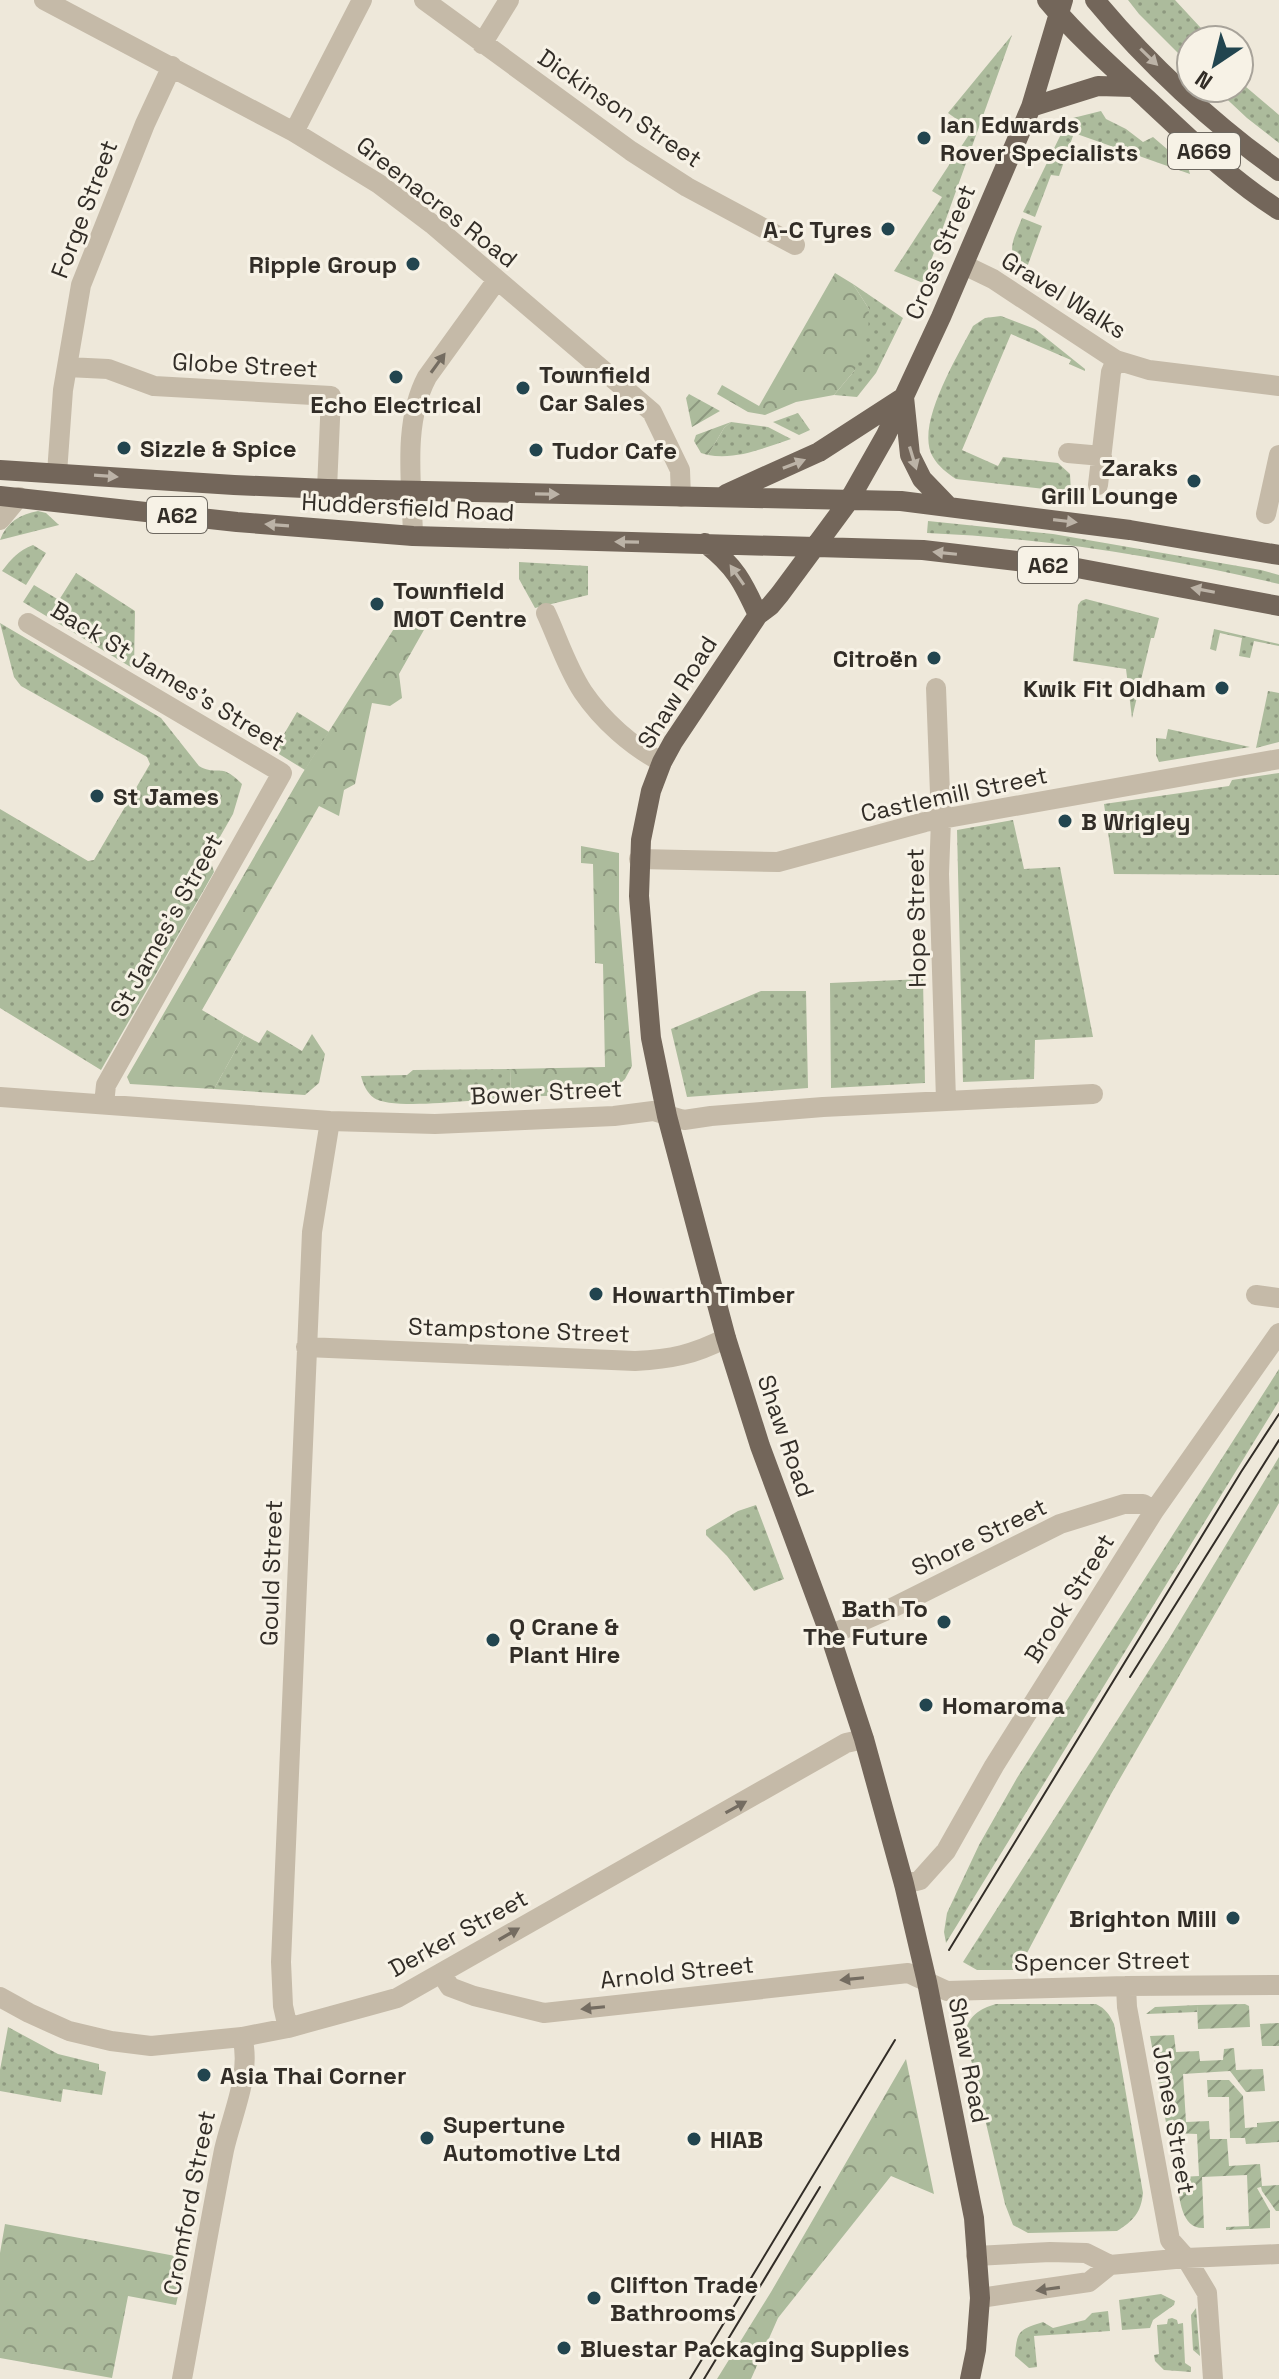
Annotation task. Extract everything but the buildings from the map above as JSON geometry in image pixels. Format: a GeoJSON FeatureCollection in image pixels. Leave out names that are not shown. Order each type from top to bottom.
{"type":"FeatureCollection","features":[{"type":"Feature","properties":{"kind":"main road","name":"A669"},"geometry":{"type":"LineString","coordinates":[[1095,0],[1114,23],[1198,105],[1279,171]]}},
{"type":"Feature","properties":{"kind":"main road","name":"A669"},"geometry":{"type":"LineString","coordinates":[[1056,5],[1133,87],[1180,131],[1243,185],[1279,210]]}},
{"type":"Feature","properties":{"kind":"main road","name":"Cross Street"},"geometry":{"type":"LineString","coordinates":[[815,547],[848,502],[886,435],[964,265],[1031,107],[1056,5]]}},
{"type":"Feature","properties":{"kind":"main road"},"geometry":{"type":"LineString","coordinates":[[1031,107],[1098,86],[1133,87]]}},
{"type":"Feature","properties":{"kind":"main road"},"geometry":{"type":"LineString","coordinates":[[723,496],[819,452],[904,397],[910,455],[922,479],[949,507]]}},
{"type":"Feature","properties":{"kind":"main road","name":"Huddersfield Road"},"geometry":{"type":"LineString","coordinates":[[0,470],[327,489],[723,496],[848,502]]}},
{"type":"Feature","properties":{"kind":"main road","name":"Huddersfield Road"},"geometry":{"type":"LineString","coordinates":[[9,496],[237,522],[413,536],[815,547]]}},
{"type":"Feature","properties":{"kind":"main road","name":"A62"},"geometry":{"type":"LineString","coordinates":[[848,502],[901,501],[1130,530],[1279,555]]}},
{"type":"Feature","properties":{"kind":"main road"},"geometry":{"type":"LineString","coordinates":[[705,543],[723,557],[741,578],[758,615]]}},
{"type":"Feature","properties":{"kind":"main road","name":"A62"},"geometry":{"type":"LineString","coordinates":[[815,547],[913,549],[1077,568],[1279,606]]}},
{"type":"Feature","properties":{"kind":"main road","name":"Shaw Road"},"geometry":{"type":"LineString","coordinates":[[815,547],[770,606],[758,615],[662,762],[651,791],[639,859],[639,896],[651,1038],[667,1116],[726,1338],[760,1446],[830,1635],[864,1739],[904,1884],[927,1982],[974,2218],[980,2298],[976,2350],[970,2379]]}},
{"type":"Feature","properties":{"kind":"street","name":"Greenacres Road"},"geometry":{"type":"LineString","coordinates":[[44,0],[294,132],[379,184],[432,224],[643,402],[652,412],[680,470],[681,497]]}},
{"type":"Feature","properties":{"kind":"street"},"geometry":{"type":"LineString","coordinates":[[294,132],[362,0]]}},
{"type":"Feature","properties":{"kind":"street","name":"Dickinson Street"},"geometry":{"type":"LineString","coordinates":[[424,0],[631,151],[687,187],[795,245]]}},
{"type":"Feature","properties":{"kind":"street"},"geometry":{"type":"LineString","coordinates":[[482,44],[509,0]]}},
{"type":"Feature","properties":{"kind":"street","name":"Forge Street"},"geometry":{"type":"LineString","coordinates":[[57,473],[63,390],[81,285],[145,124],[172,66]]}},
{"type":"Feature","properties":{"kind":"street","name":"Gravel Walks"},"geometry":{"type":"LineString","coordinates":[[964,265],[993,279],[1116,360],[1149,370],[1279,386]]}},
{"type":"Feature","properties":{"kind":"street"},"geometry":{"type":"LineString","coordinates":[[413,536],[412,441],[419,393],[427,377],[497,280]]}},
{"type":"Feature","properties":{"kind":"street"},"geometry":{"type":"LineString","coordinates":[[1098,485],[1111,372],[1116,360]]}},
{"type":"Feature","properties":{"kind":"street","name":"Globe Street"},"geometry":{"type":"LineString","coordinates":[[67,367],[108,369],[154,386],[331,396],[327,489]]}},
{"type":"Feature","properties":{"kind":"street"},"geometry":{"type":"LineString","coordinates":[[1068,453],[1102,456]]}},
{"type":"Feature","properties":{"kind":"street"},"geometry":{"type":"LineString","coordinates":[[1266,514],[1279,455]]}},
{"type":"Feature","properties":{"kind":"street"},"geometry":{"type":"LineString","coordinates":[[0,520],[9,496]]}},
{"type":"Feature","properties":{"kind":"street"},"geometry":{"type":"LineString","coordinates":[[546,613],[570,668],[597,711],[642,752],[662,762]]}},
{"type":"Feature","properties":{"kind":"street","name":"Back St James's Street"},"geometry":{"type":"LineString","coordinates":[[28,623],[282,773]]}},
{"type":"Feature","properties":{"kind":"street","name":"Hope Street"},"geometry":{"type":"LineString","coordinates":[[936,688],[946,1100]]}},
{"type":"Feature","properties":{"kind":"street","name":"Castlemill Street"},"geometry":{"type":"LineString","coordinates":[[639,859],[778,862],[925,822],[1279,759]]}},
{"type":"Feature","properties":{"kind":"street","name":"St James's Street"},"geometry":{"type":"LineString","coordinates":[[104,1104],[106,1085],[282,773]]}},
{"type":"Feature","properties":{"kind":"street","name":"Bower Street"},"geometry":{"type":"LineString","coordinates":[[0,1097],[330,1121],[435,1124],[614,1116],[653,1111],[684,1120],[791,1109],[1093,1094]]}},
{"type":"Feature","properties":{"kind":"street","name":"Gould Street"},"geometry":{"type":"LineString","coordinates":[[288,2028],[283,2006],[281,1962],[306,1347],[312,1232],[330,1121]]}},
{"type":"Feature","properties":{"kind":"street"},"geometry":{"type":"LineString","coordinates":[[1256,1295],[1279,1298]]}},
{"type":"Feature","properties":{"kind":"street","name":"Brook Street"},"geometry":{"type":"LineString","coordinates":[[904,1884],[920,1880],[946,1851],[999,1759],[1154,1511],[1279,1333]]}},
{"type":"Feature","properties":{"kind":"street","name":"Stampstone Street"},"geometry":{"type":"LineString","coordinates":[[306,1347],[635,1361],[672,1359],[726,1338]]}},
{"type":"Feature","properties":{"kind":"street","name":"Shore Street"},"geometry":{"type":"LineString","coordinates":[[830,1635],[894,1607],[1060,1524],[1124,1504],[1143,1504],[1154,1511]]}},
{"type":"Feature","properties":{"kind":"street","name":"Derker Street"},"geometry":{"type":"LineString","coordinates":[[0,1997],[69,2031],[151,2046],[242,2037],[288,2028],[397,1998],[846,1743],[864,1739]]}},
{"type":"Feature","properties":{"kind":"street","name":"Arnold Street"},"geometry":{"type":"LineString","coordinates":[[441,1973],[450,1987],[544,2013],[908,1973],[927,1982]]}},
{"type":"Feature","properties":{"kind":"street","name":"Spencer Street"},"geometry":{"type":"LineString","coordinates":[[927,1982],[947,1991],[1279,1985]]}},
{"type":"Feature","properties":{"kind":"street","name":"Jones Street"},"geometry":{"type":"LineString","coordinates":[[1126,1986],[1127,2007],[1170,2240],[1186,2258],[1207,2293],[1213,2379]]}},
{"type":"Feature","properties":{"kind":"street","name":"Cromford Street"},"geometry":{"type":"LineString","coordinates":[[182,2379],[246,2053],[242,2037]]}},
{"type":"Feature","properties":{"kind":"street"},"geometry":{"type":"LineString","coordinates":[[976,2256],[1086,2253],[1110,2265],[1279,2254]]}},
{"type":"Feature","properties":{"kind":"street"},"geometry":{"type":"LineString","coordinates":[[980,2298],[1089,2282],[1110,2265]]}},
{"type":"Feature","properties":{"kind":"green space"},"geometry":{"type":"Polygon","coordinates":[[[1128,0],[1175,0],[1197,24],[1175,24],[1175,50],[1128,0]]]}},
{"type":"Feature","properties":{"kind":"green space"},"geometry":{"type":"Polygon","coordinates":[[[1012,35],[923,283],[894,271],[942,197],[932,191],[972,130],[948,113],[1012,35]]]}},
{"type":"Feature","properties":{"kind":"green space"},"geometry":{"type":"Polygon","coordinates":[[[1255,95],[1279,115],[1279,143],[1232,104],[1255,104],[1255,95]]]}},
{"type":"Feature","properties":{"kind":"green space"},"geometry":{"type":"Polygon","coordinates":[[[1101,111],[1106,119],[1143,142],[1153,137],[1188,167],[1190,174],[1074,133],[1059,176],[1051,175],[1035,217],[1023,212],[1063,130],[1073,118],[1101,111]]]}},
{"type":"Feature","properties":{"kind":"green space"},"geometry":{"type":"Polygon","coordinates":[[[1022,218],[1042,226],[1025,273],[1012,253],[1013,240],[1022,218]]]}},
{"type":"Feature","properties":{"kind":"green space"},"geometry":{"type":"Polygon","coordinates":[[[835,273],[853,284],[869,309],[868,334],[855,370],[834,395],[796,402],[765,415],[748,412],[717,394],[722,385],[759,406],[835,273]]]}},
{"type":"Feature","properties":{"kind":"green space"},"geometry":{"type":"Polygon","coordinates":[[[853,284],[903,318],[876,373],[857,397],[834,395],[855,370],[869,309],[853,284]]]}},
{"type":"Feature","properties":{"kind":"green space"},"geometry":{"type":"Polygon","coordinates":[[[1001,316],[1035,329],[1085,371],[1069,364],[1071,360],[1011,334],[962,450],[998,466],[1003,457],[1058,463],[1070,474],[1071,492],[956,479],[933,457],[929,428],[949,372],[973,326],[985,318],[1001,316]]]}},
{"type":"Feature","properties":{"kind":"green space"},"geometry":{"type":"Polygon","coordinates":[[[689,394],[720,411],[692,427],[686,398],[689,394]]]}},
{"type":"Feature","properties":{"kind":"green space"},"geometry":{"type":"Polygon","coordinates":[[[798,413],[810,430],[799,435],[773,422],[798,413]]]}},
{"type":"Feature","properties":{"kind":"green space"},"geometry":{"type":"Polygon","coordinates":[[[731,422],[768,427],[791,439],[740,455],[708,455],[731,422]]]}},
{"type":"Feature","properties":{"kind":"green space"},"geometry":{"type":"Polygon","coordinates":[[[731,422],[708,455],[701,453],[694,441],[696,435],[731,422]]]}},
{"type":"Feature","properties":{"kind":"green space"},"geometry":{"type":"Polygon","coordinates":[[[38,511],[46,513],[59,525],[0,540],[14,520],[38,511]]]}},
{"type":"Feature","properties":{"kind":"green space"},"geometry":{"type":"Polygon","coordinates":[[[928,521],[1053,534],[1261,570],[1279,575],[1279,584],[1104,550],[1016,539],[927,533],[928,521]]]}},
{"type":"Feature","properties":{"kind":"green space"},"geometry":{"type":"Polygon","coordinates":[[[33,545],[46,553],[26,585],[2,571],[16,555],[33,545]]]}},
{"type":"Feature","properties":{"kind":"green space"},"geometry":{"type":"Polygon","coordinates":[[[519,562],[588,566],[588,595],[535,608],[519,579],[519,562]]]}},
{"type":"Feature","properties":{"kind":"green space"},"geometry":{"type":"Polygon","coordinates":[[[76,573],[135,611],[134,669],[23,602],[34,585],[59,600],[76,573]]]}},
{"type":"Feature","properties":{"kind":"green space"},"geometry":{"type":"Polygon","coordinates":[[[1086,599],[1159,618],[1154,638],[1151,638],[1132,718],[1126,669],[1073,661],[1078,605],[1086,599]]]}},
{"type":"Feature","properties":{"kind":"green space"},"geometry":{"type":"Polygon","coordinates":[[[407,608],[429,621],[399,674],[402,698],[390,706],[372,703],[355,784],[344,790],[339,816],[319,806],[202,1010],[244,1035],[214,1089],[130,1084],[127,1077],[302,774],[407,608]]]}},
{"type":"Feature","properties":{"kind":"green space"},"geometry":{"type":"Polygon","coordinates":[[[0,623],[161,718],[199,766],[229,773],[242,784],[233,814],[209,856],[214,872],[101,1070],[0,1008],[0,809],[88,861],[94,860],[150,764],[147,757],[21,686],[14,677],[0,623]]]}},
{"type":"Feature","properties":{"kind":"green space"},"geometry":{"type":"Polygon","coordinates":[[[1214,629],[1279,646],[1254,641],[1250,658],[1239,656],[1242,638],[1220,633],[1216,651],[1210,649],[1214,629]]]}},
{"type":"Feature","properties":{"kind":"green space"},"geometry":{"type":"Polygon","coordinates":[[[1268,691],[1279,693],[1279,742],[1256,748],[1268,691]]]}},
{"type":"Feature","properties":{"kind":"green space"},"geometry":{"type":"Polygon","coordinates":[[[297,712],[329,732],[305,770],[274,751],[297,712]]]}},
{"type":"Feature","properties":{"kind":"green space"},"geometry":{"type":"Polygon","coordinates":[[[1168,729],[1250,747],[1159,762],[1156,738],[1166,739],[1168,729]]]}},
{"type":"Feature","properties":{"kind":"green space"},"geometry":{"type":"Polygon","coordinates":[[[1279,773],[1279,875],[1114,874],[1104,804],[1229,786],[1232,780],[1279,773]]]}},
{"type":"Feature","properties":{"kind":"green space"},"geometry":{"type":"Polygon","coordinates":[[[1013,820],[1024,869],[1060,867],[1093,1037],[1035,1040],[1034,1079],[963,1082],[957,830],[1013,820]]]}},
{"type":"Feature","properties":{"kind":"green space"},"geometry":{"type":"Polygon","coordinates":[[[581,846],[619,853],[619,910],[632,1066],[625,1079],[609,1094],[511,1097],[510,1069],[605,1067],[603,964],[595,963],[593,864],[581,863],[581,846]]]}},
{"type":"Feature","properties":{"kind":"green space"},"geometry":{"type":"Polygon","coordinates":[[[923,979],[925,1083],[831,1088],[830,983],[923,979]]]}},
{"type":"Feature","properties":{"kind":"green space"},"geometry":{"type":"Polygon","coordinates":[[[761,991],[806,991],[808,1088],[687,1097],[671,1029],[761,991]]]}},
{"type":"Feature","properties":{"kind":"green space"},"geometry":{"type":"Polygon","coordinates":[[[267,1030],[302,1051],[312,1034],[325,1054],[319,1083],[305,1095],[214,1089],[244,1035],[259,1043],[267,1030]]]}},
{"type":"Feature","properties":{"kind":"green space"},"geometry":{"type":"Polygon","coordinates":[[[510,1069],[511,1097],[440,1103],[384,1102],[369,1094],[361,1076],[407,1075],[413,1070],[510,1069]]]}},
{"type":"Feature","properties":{"kind":"green space"},"geometry":{"type":"Polygon","coordinates":[[[1279,1369],[1279,1401],[946,1943],[947,1913],[979,1845],[1017,1778],[1279,1369]]]}},
{"type":"Feature","properties":{"kind":"green space"},"geometry":{"type":"Polygon","coordinates":[[[1279,1457],[1279,1503],[1111,1794],[1018,1970],[977,1970],[963,1962],[1169,1639],[1279,1457]]]}},
{"type":"Feature","properties":{"kind":"green space"},"geometry":{"type":"Polygon","coordinates":[[[756,1505],[784,1579],[754,1591],[706,1535],[706,1530],[738,1511],[756,1505]]]}},
{"type":"Feature","properties":{"kind":"green space"},"geometry":{"type":"Polygon","coordinates":[[[996,2004],[1096,2004],[1112,2020],[1143,2193],[1135,2216],[1117,2231],[1028,2233],[1013,2225],[1005,2204],[965,2034],[975,2014],[996,2004]]]}},
{"type":"Feature","properties":{"kind":"green space"},"geometry":{"type":"Polygon","coordinates":[[[1197,2005],[1197,2012],[1146,2014],[1155,2007],[1197,2005]]]}},
{"type":"Feature","properties":{"kind":"green space"},"geometry":{"type":"Polygon","coordinates":[[[1197,2005],[1249,2006],[1250,2027],[1198,2029],[1197,2005]]]}},
{"type":"Feature","properties":{"kind":"green space"},"geometry":{"type":"Polygon","coordinates":[[[1279,2023],[1279,2046],[1262,2046],[1260,2024],[1279,2023]]]}},
{"type":"Feature","properties":{"kind":"green space"},"geometry":{"type":"Polygon","coordinates":[[[8,2027],[58,2054],[99,2064],[99,2070],[106,2072],[102,2095],[63,2089],[61,2102],[0,2091],[0,2070],[8,2027]]]}},
{"type":"Feature","properties":{"kind":"green space"},"geometry":{"type":"Polygon","coordinates":[[[1174,2035],[1176,2052],[1199,2051],[1200,2061],[1223,2060],[1224,2049],[1234,2048],[1236,2070],[1263,2069],[1265,2091],[1246,2092],[1230,2071],[1183,2074],[1186,2122],[1209,2121],[1210,2139],[1227,2139],[1229,2166],[1260,2164],[1262,2186],[1279,2185],[1279,2211],[1261,2187],[1257,2188],[1270,2211],[1270,2228],[1226,2230],[1226,2227],[1249,2226],[1247,2175],[1202,2177],[1204,2228],[1190,2224],[1186,2218],[1177,2182],[1180,2177],[1199,2176],[1197,2134],[1173,2133],[1167,2128],[1150,2036],[1174,2035]]]}},
{"type":"Feature","properties":{"kind":"green space"},"geometry":{"type":"Polygon","coordinates":[[[906,2059],[934,2194],[891,2176],[778,2318],[751,2379],[717,2379],[771,2292],[906,2059]]]}},
{"type":"Feature","properties":{"kind":"green space"},"geometry":{"type":"Polygon","coordinates":[[[1207,2080],[1229,2080],[1243,2096],[1245,2128],[1257,2127],[1257,2123],[1279,2121],[1279,2142],[1246,2144],[1245,2138],[1230,2138],[1229,2097],[1208,2097],[1207,2080]]]}},
{"type":"Feature","properties":{"kind":"green space"},"geometry":{"type":"Polygon","coordinates":[[[5,2224],[186,2258],[176,2305],[128,2296],[112,2378],[0,2358],[0,2253],[5,2224]]]}},
{"type":"Feature","properties":{"kind":"green space"},"geometry":{"type":"Polygon","coordinates":[[[1161,2294],[1175,2301],[1174,2305],[1153,2320],[1150,2328],[1122,2330],[1119,2300],[1161,2294]]]}},
{"type":"Feature","properties":{"kind":"green space"},"geometry":{"type":"Polygon","coordinates":[[[1196,2308],[1200,2356],[1193,2350],[1191,2315],[1196,2308]]]}},
{"type":"Feature","properties":{"kind":"green space"},"geometry":{"type":"Polygon","coordinates":[[[1108,2311],[1110,2331],[1034,2336],[1037,2367],[1029,2368],[1015,2356],[1018,2336],[1029,2327],[1043,2322],[1053,2328],[1085,2320],[1092,2313],[1108,2311]]]}},
{"type":"Feature","properties":{"kind":"green space"},"geometry":{"type":"Polygon","coordinates":[[[1172,2318],[1178,2324],[1183,2323],[1185,2363],[1191,2367],[1191,2372],[1164,2370],[1155,2361],[1154,2355],[1159,2354],[1157,2325],[1167,2324],[1168,2319],[1172,2318]]]}},
{"type":"Feature","properties":{"kind":"tram line"},"geometry":{"type":"LineString","coordinates":[[949,1950],[1279,1414]]}},
{"type":"Feature","properties":{"kind":"tram line"},"geometry":{"type":"LineString","coordinates":[[1130,1677],[1279,1440]]}},
{"type":"Feature","properties":{"kind":"tram line"},"geometry":{"type":"LineString","coordinates":[[690,2379],[895,2040]]}},
{"type":"Feature","properties":{"kind":"tram line"},"geometry":{"type":"LineString","coordinates":[[704,2379],[820,2187]]}},
{"type":"Feature","properties":{"kind":"place","name":"Ian Edwards Rover Specialists"},"geometry":{"type":"Point","coordinates":[924,138]}},
{"type":"Feature","properties":{"kind":"place","name":"A-C Tyres"},"geometry":{"type":"Point","coordinates":[888,229]}},
{"type":"Feature","properties":{"kind":"place","name":"Ripple Group"},"geometry":{"type":"Point","coordinates":[413,264]}},
{"type":"Feature","properties":{"kind":"place","name":"Echo Electrical"},"geometry":{"type":"Point","coordinates":[396,377]}},
{"type":"Feature","properties":{"kind":"place","name":"Townfield Car Sales"},"geometry":{"type":"Point","coordinates":[523,388]}},
{"type":"Feature","properties":{"kind":"place","name":"Sizzle & Spice"},"geometry":{"type":"Point","coordinates":[124,448]}},
{"type":"Feature","properties":{"kind":"place","name":"Tudor Cafe"},"geometry":{"type":"Point","coordinates":[536,450]}},
{"type":"Feature","properties":{"kind":"place","name":"Zaraks Grill Lounge"},"geometry":{"type":"Point","coordinates":[1194,481]}},
{"type":"Feature","properties":{"kind":"place","name":"Townfield MOT Centre"},"geometry":{"type":"Point","coordinates":[377,604]}},
{"type":"Feature","properties":{"kind":"place","name":"Citroën"},"geometry":{"type":"Point","coordinates":[934,658]}},
{"type":"Feature","properties":{"kind":"place","name":"Kwik Fit Oldham"},"geometry":{"type":"Point","coordinates":[1222,688]}},
{"type":"Feature","properties":{"kind":"place","name":"St James"},"geometry":{"type":"Point","coordinates":[97,796]}},
{"type":"Feature","properties":{"kind":"place","name":"B Wrigley"},"geometry":{"type":"Point","coordinates":[1065,821]}},
{"type":"Feature","properties":{"kind":"place","name":"Howarth Timber"},"geometry":{"type":"Point","coordinates":[596,1294]}},
{"type":"Feature","properties":{"kind":"place","name":"Bath To The Future"},"geometry":{"type":"Point","coordinates":[944,1622]}},
{"type":"Feature","properties":{"kind":"place","name":"Q Crane & Plant Hire"},"geometry":{"type":"Point","coordinates":[493,1640]}},
{"type":"Feature","properties":{"kind":"place","name":"Homaroma"},"geometry":{"type":"Point","coordinates":[926,1705]}},
{"type":"Feature","properties":{"kind":"place","name":"Brighton Mill"},"geometry":{"type":"Point","coordinates":[1233,1918]}},
{"type":"Feature","properties":{"kind":"place","name":"Asia Thai Corner"},"geometry":{"type":"Point","coordinates":[204,2075]}},
{"type":"Feature","properties":{"kind":"place","name":"Supertune Automotive Ltd"},"geometry":{"type":"Point","coordinates":[427,2138]}},
{"type":"Feature","properties":{"kind":"place","name":"HIAB"},"geometry":{"type":"Point","coordinates":[694,2139]}},
{"type":"Feature","properties":{"kind":"place","name":"Clifton Trade Bathrooms"},"geometry":{"type":"Point","coordinates":[594,2298]}},
{"type":"Feature","properties":{"kind":"place","name":"Bluestar Packaging Supplies"},"geometry":{"type":"Point","coordinates":[564,2348]}}]}
